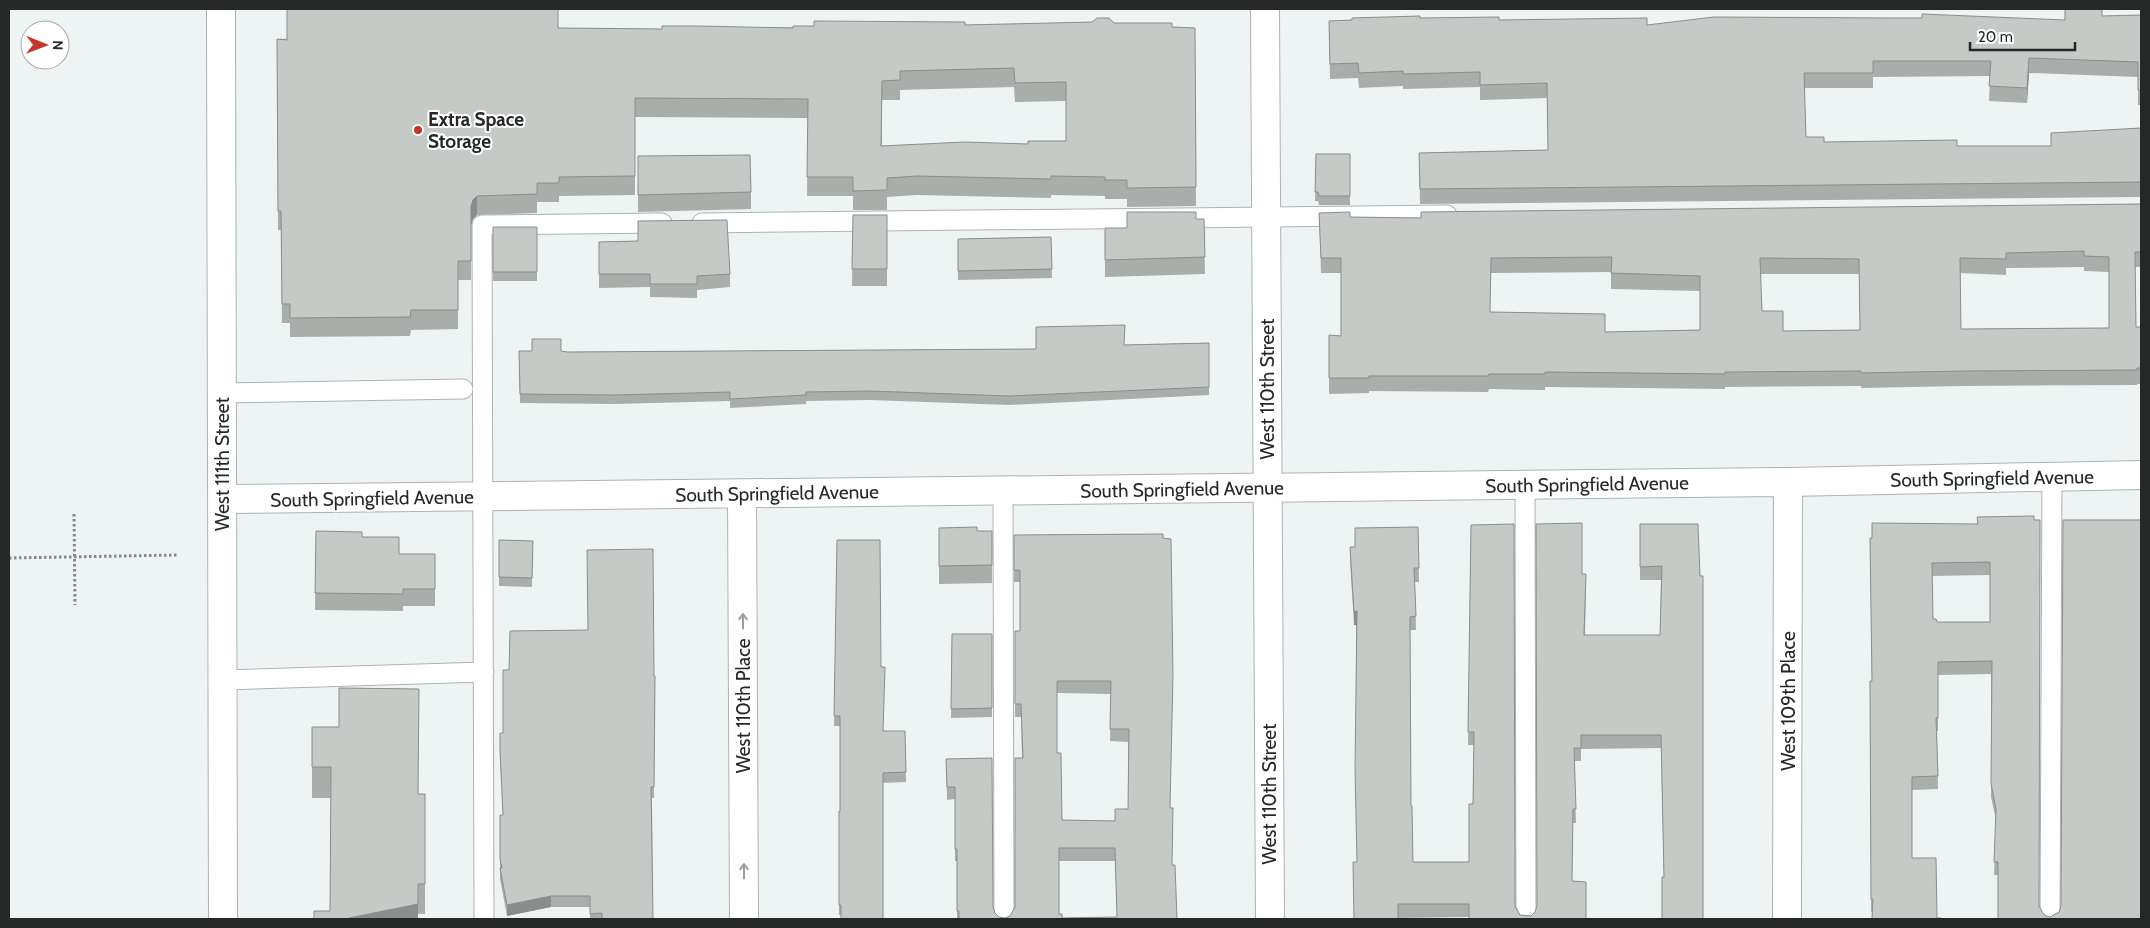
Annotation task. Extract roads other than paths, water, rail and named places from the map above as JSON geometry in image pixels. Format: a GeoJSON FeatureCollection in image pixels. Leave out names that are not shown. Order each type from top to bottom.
{"type":"FeatureCollection","features":[{"type":"Feature","properties":{"kind":"street","name":"West 111th Street"},"geometry":{"type":"LineString","coordinates":[[221,9],[224,919]]}},
{"type":"Feature","properties":{"kind":"street","name":"West 110th Street"},"geometry":{"type":"LineString","coordinates":[[1265,9],[1270,919]]}},
{"type":"Feature","properties":{"kind":"street","name":"South Springfield Avenue"},"geometry":{"type":"LineString","coordinates":[[222,500],[1788,482],[2141,475]]}},
{"type":"Feature","properties":{"kind":"street","name":"West 109th Place"},"geometry":{"type":"LineString","coordinates":[[1788,482],[1788,919]]}},
{"type":"Feature","properties":{"kind":"street","name":"West 110th Place"},"geometry":{"type":"LineString","coordinates":[[742,494],[744,919]]}},
{"type":"Feature","properties":{"kind":"lane"},"geometry":{"type":"LineString","coordinates":[[484,919],[482,225],[1466,214]]}},
{"type":"Feature","properties":{"kind":"lane"},"geometry":{"type":"LineString","coordinates":[[222,393],[463,389]]}},
{"type":"Feature","properties":{"kind":"lane"},"geometry":{"type":"LineString","coordinates":[[2050,919],[2052,476]]}},
{"type":"Feature","properties":{"kind":"lane"},"geometry":{"type":"LineString","coordinates":[[1525,485],[1526,919]]}},
{"type":"Feature","properties":{"kind":"lane"},"geometry":{"type":"LineString","coordinates":[[1002,491],[1004,919]]}},
{"type":"Feature","properties":{"kind":"lane"},"geometry":{"type":"LineString","coordinates":[[223,680],[484,672]]}},
{"type":"Feature","properties":{"kind":"place","name":"Extra Space Storage"},"geometry":{"type":"Point","coordinates":[418,130]}}]}
